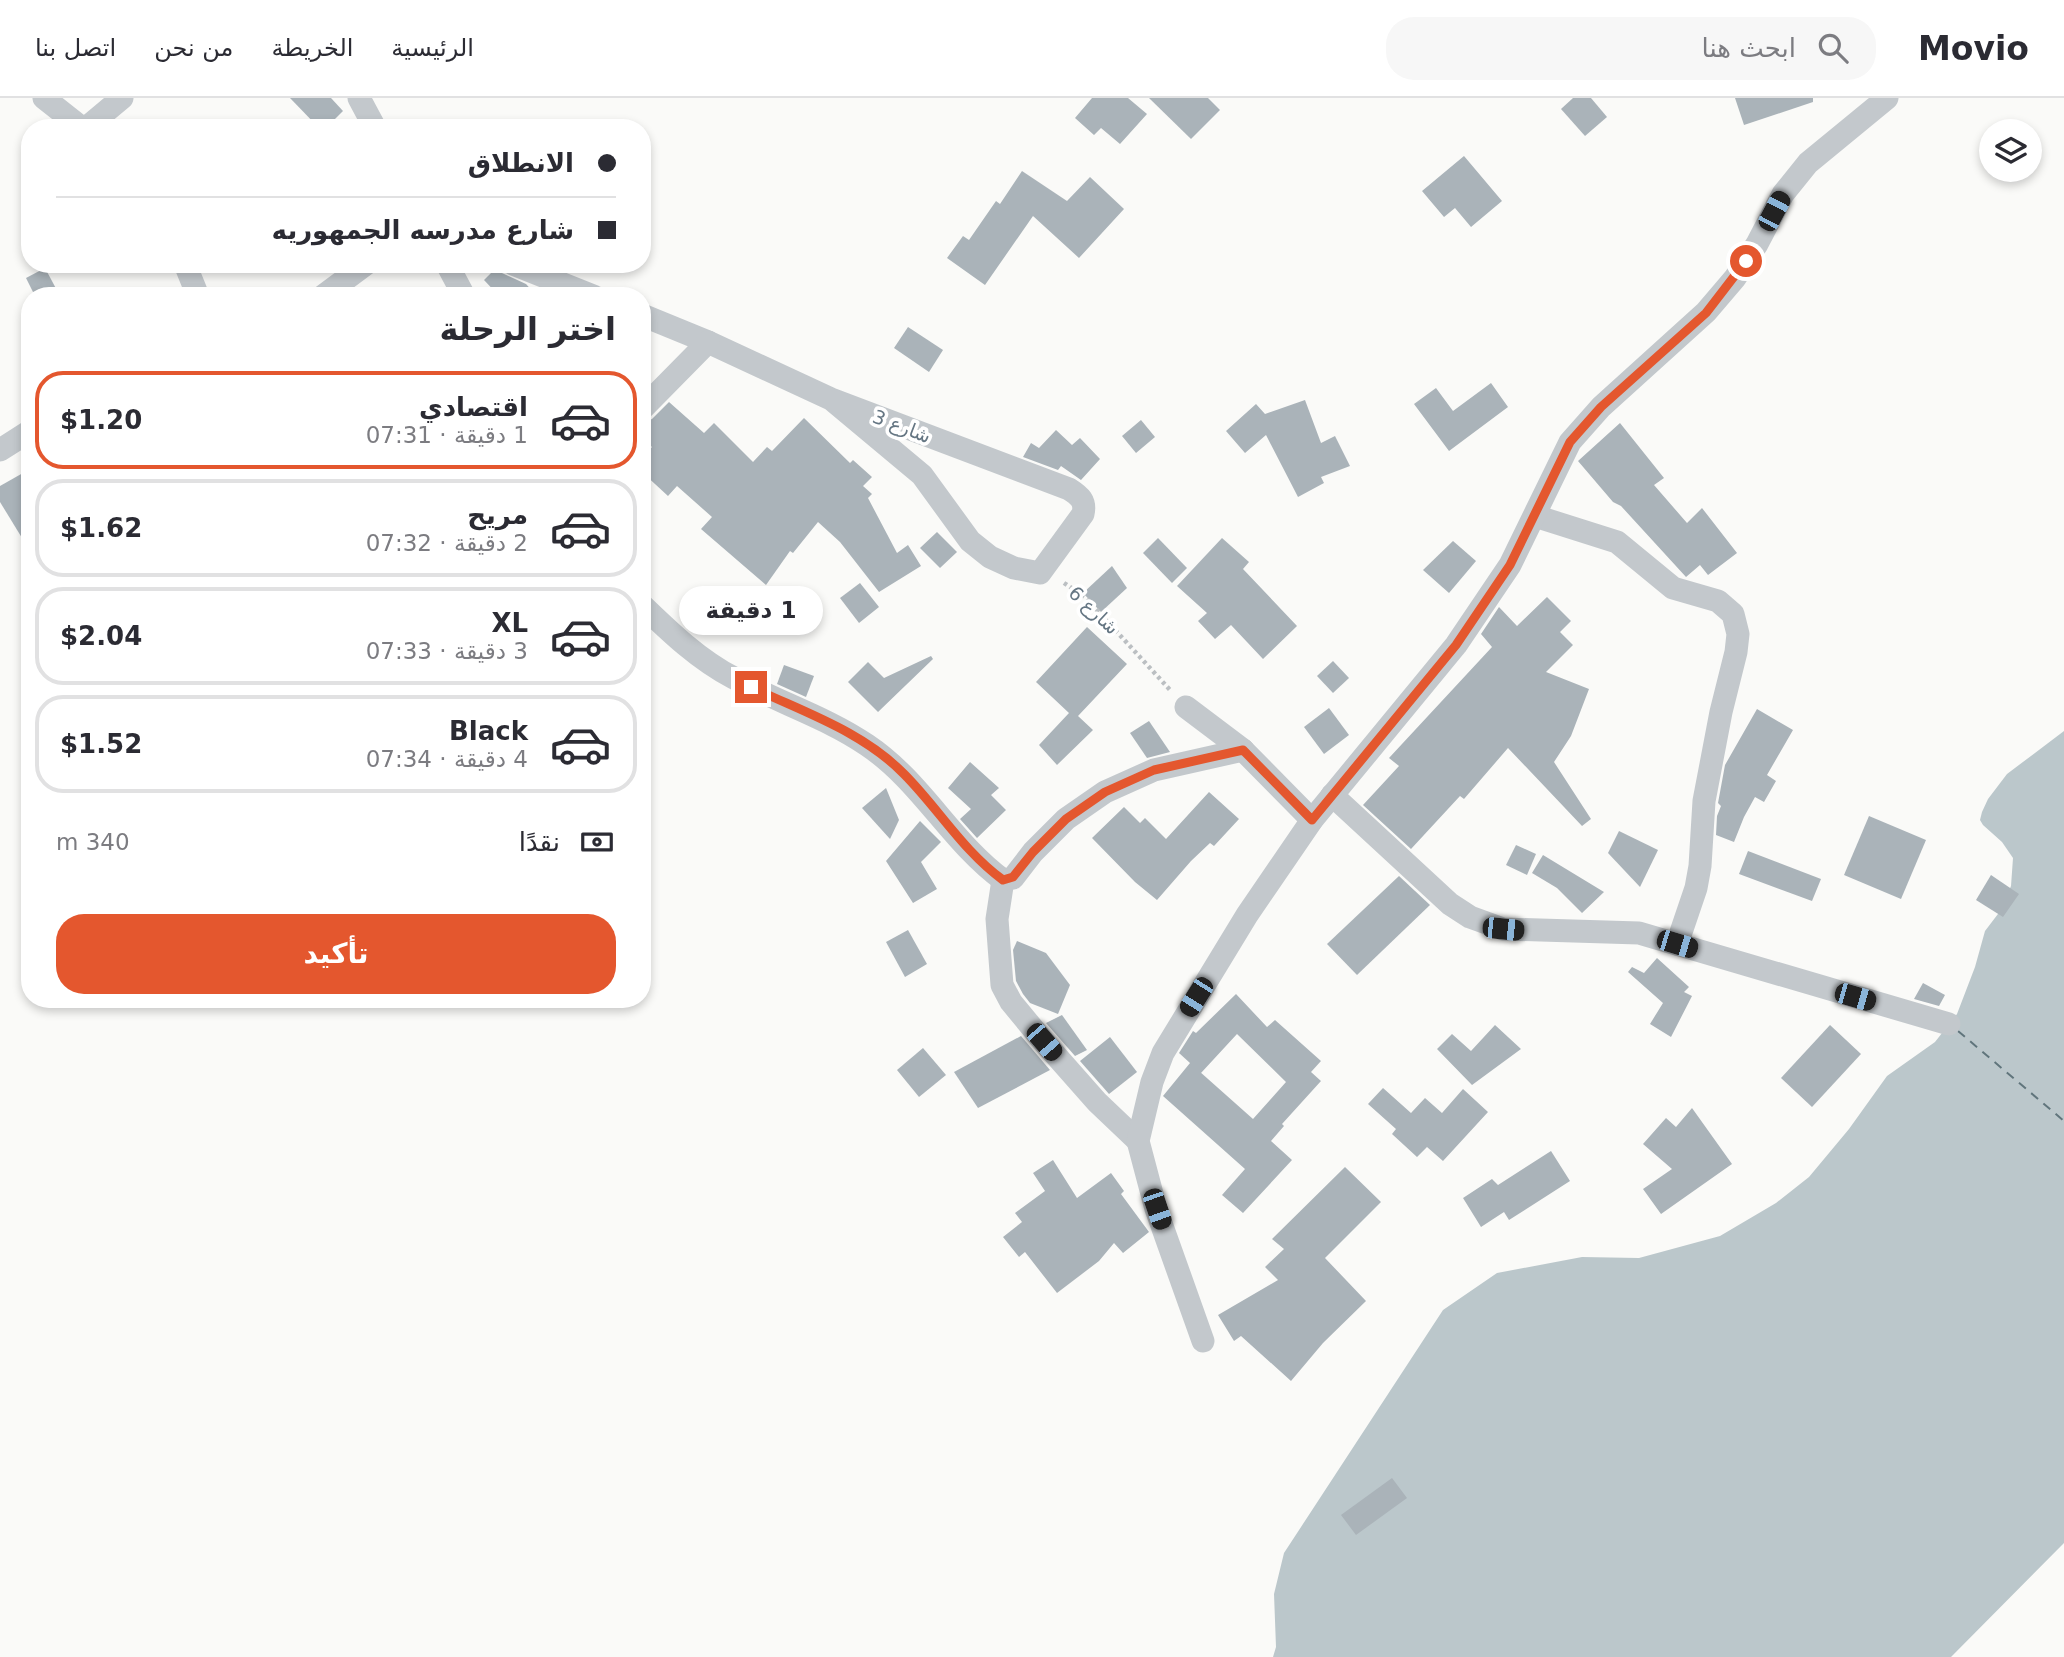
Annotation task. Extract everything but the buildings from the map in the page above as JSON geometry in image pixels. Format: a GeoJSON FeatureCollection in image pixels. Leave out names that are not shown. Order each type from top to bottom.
{"type":"FeatureCollection","features":[{"type":"Feature","properties":{"kind":"street"},"geometry":{"type":"LineString","coordinates":[[44,98],[72,119]]}},
{"type":"Feature","properties":{"kind":"street"},"geometry":{"type":"LineString","coordinates":[[95,119],[122,98]]}},
{"type":"Feature","properties":{"kind":"street"},"geometry":{"type":"LineString","coordinates":[[359,98],[370,119]]}},
{"type":"Feature","properties":{"kind":"street"},"geometry":{"type":"LineString","coordinates":[[1203,1341],[1157,1209],[1138,1141],[1152,1082],[1163,1053],[1247,915],[1312,820],[1456,645],[1510,565],[1570,442],[1601,407],[1706,313],[1735,278],[1757,244],[1783,194],[1808,163],[1888,98]]}},
{"type":"Feature","properties":{"kind":"street"},"geometry":{"type":"LineString","coordinates":[[335,287],[354,273]]}},
{"type":"Feature","properties":{"kind":"street"},"geometry":{"type":"LineString","coordinates":[[536,273],[570,287]]}},
{"type":"Feature","properties":{"kind":"street","name":"شارع 3"},"geometry":{"type":"LineString","coordinates":[[651,319],[831,399],[1077,494],[1085,507],[1083,514],[1040,573]]}},
{"type":"Feature","properties":{"kind":"street"},"geometry":{"type":"LineString","coordinates":[[651,401],[708,342]]}},
{"type":"Feature","properties":{"kind":"street"},"geometry":{"type":"LineString","coordinates":[[831,399],[922,475],[970,541],[990,557],[1014,568],[1040,573]]}},
{"type":"Feature","properties":{"kind":"street"},"geometry":{"type":"LineString","coordinates":[[0,450],[21,437]]}},
{"type":"Feature","properties":{"kind":"street"},"geometry":{"type":"LineString","coordinates":[[1535,516],[1617,542],[1673,589],[1718,601],[1733,614],[1738,634],[1736,652],[1704,801],[1700,866],[1696,888],[1677,944]]}},
{"type":"Feature","properties":{"kind":"street"},"geometry":{"type":"LineString","coordinates":[[651,614],[679,641],[732,677],[830,722],[868,746],[903,773],[947,827],[1003,880]]}},
{"type":"Feature","properties":{"kind":"street"},"geometry":{"type":"LineString","coordinates":[[1186,707],[1243,750],[1312,820]]}},
{"type":"Feature","properties":{"kind":"street"},"geometry":{"type":"LineString","coordinates":[[1003,880],[1013,877],[1033,852],[1066,819],[1105,792],[1154,770],[1243,750]]}},
{"type":"Feature","properties":{"kind":"street"},"geometry":{"type":"LineString","coordinates":[[1332,795],[1450,904],[1479,921],[1503,929],[1524,931],[1639,933],[1949,1024]]}},
{"type":"Feature","properties":{"kind":"street"},"geometry":{"type":"LineString","coordinates":[[1003,880],[997,919],[1002,985],[1011,1002],[1062,1062],[1097,1102],[1138,1141]]}},
{"type":"Feature","properties":{"kind":"path","name":"شارع 6"},"geometry":{"type":"LineString","coordinates":[[1040,573],[1064,582],[1085,597],[1186,707]]}},
{"type":"Feature","properties":{"kind":"shaded area"},"geometry":{"type":"Polygon","coordinates":[[[2064,731],[2064,1543],[1951,1657],[1273,1657],[1276,1647],[1274,1594],[1284,1553],[1443,1310],[1497,1273],[1582,1257],[1639,1258],[1720,1236],[1776,1203],[1809,1177],[1849,1129],[1887,1076],[1935,1042],[1957,1014],[1985,931],[2001,910],[2011,886],[2013,858],[2002,842],[1983,825],[1980,820],[1982,812],[1988,799],[2007,774],[2064,731]]]}},
{"type":"Feature","properties":{"kind":"ferry route"},"geometry":{"type":"LineString","coordinates":[[1958,1031],[2064,1121]]}},
{"type":"Feature","properties":{"kind":"route"},"geometry":{"type":"LineString","coordinates":[[751,687],[830,722],[868,746],[903,773],[947,827],[1003,880],[1013,877],[1033,852],[1066,819],[1105,792],[1154,770],[1243,750],[1312,820],[1456,645],[1510,565],[1570,442],[1601,407],[1706,313],[1746,261]]}}]}
